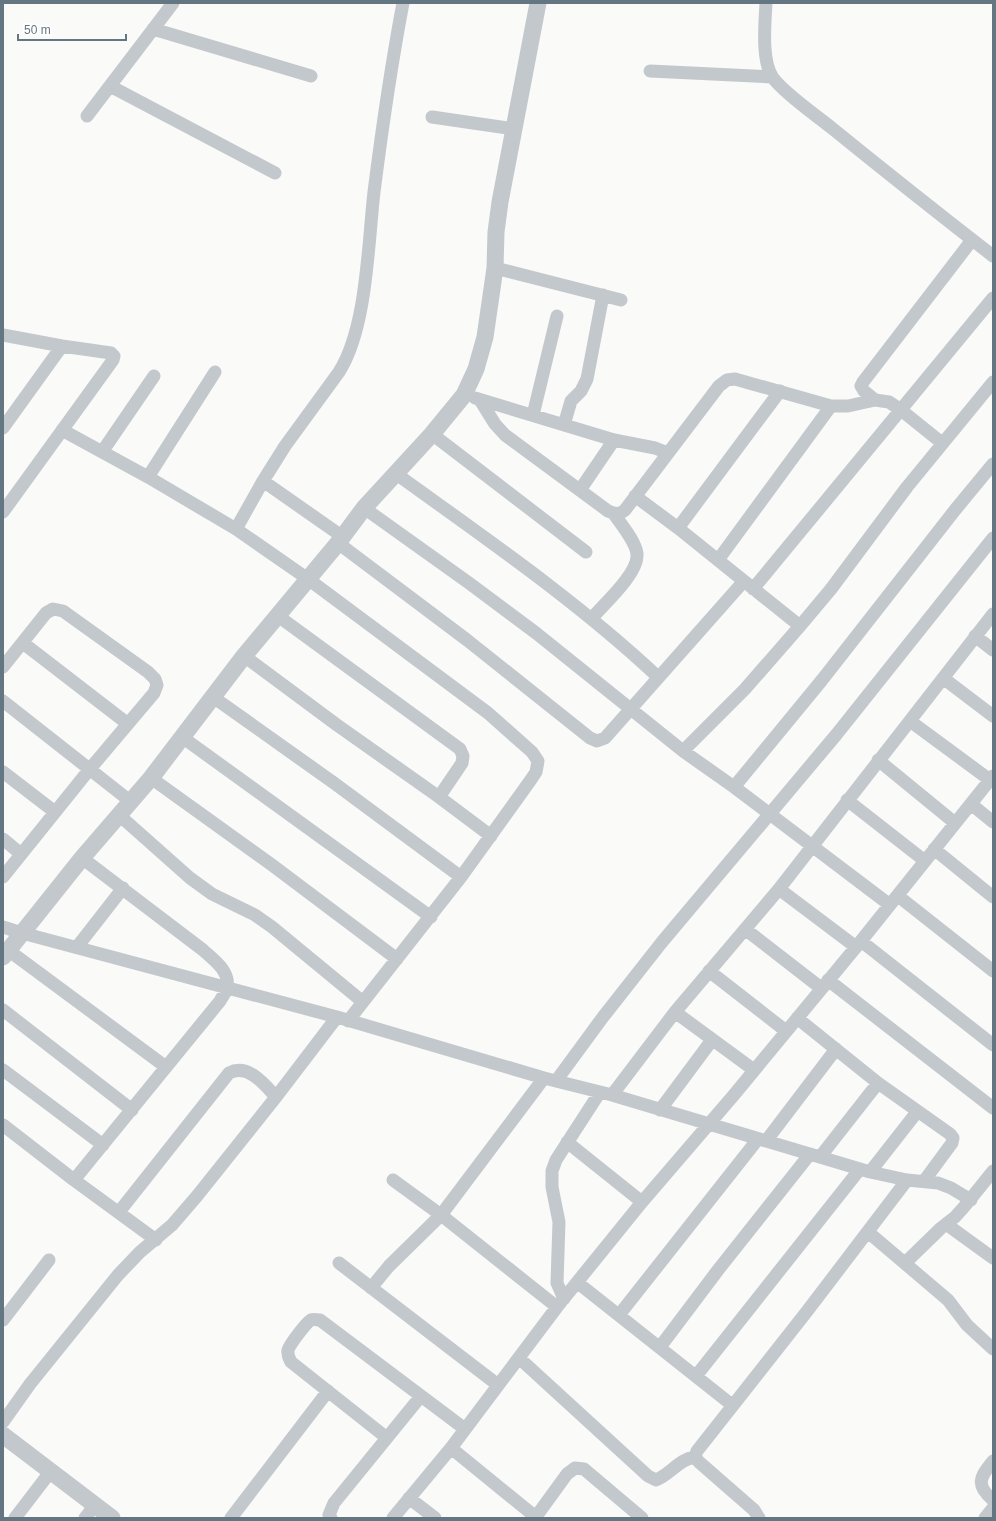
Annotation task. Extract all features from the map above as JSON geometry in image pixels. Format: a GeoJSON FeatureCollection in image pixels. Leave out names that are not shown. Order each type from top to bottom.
{"type":"FeatureCollection","features":[{"type":"Feature","properties":{"kind":"street"},"geometry":{"type":"LineString","coordinates":[[87,116],[173,3]]}},
{"type":"Feature","properties":{"kind":"street"},"geometry":{"type":"LineString","coordinates":[[236,529],[285,446],[339,372],[347,360],[351,349],[364,292],[382,127],[403,3]]}},
{"type":"Feature","properties":{"kind":"street"},"geometry":{"type":"LineString","coordinates":[[166,1067],[6,953],[82,858],[151,778],[244,656],[341,540],[364,508],[432,434],[472,397],[476,369],[485,337],[495,268],[496,232],[500,202],[538,3]]}},
{"type":"Feature","properties":{"kind":"street"},"geometry":{"type":"LineString","coordinates":[[766,3],[766,56],[772,77],[786,91],[839,134],[993,256]]}},
{"type":"Feature","properties":{"kind":"street"},"geometry":{"type":"LineString","coordinates":[[154,29],[311,76]]}},
{"type":"Feature","properties":{"kind":"street"},"geometry":{"type":"LineString","coordinates":[[650,71],[772,77]]}},
{"type":"Feature","properties":{"kind":"street"},"geometry":{"type":"LineString","coordinates":[[110,86],[275,173]]}},
{"type":"Feature","properties":{"kind":"street"},"geometry":{"type":"LineString","coordinates":[[432,116],[514,129]]}},
{"type":"Feature","properties":{"kind":"street"},"geometry":{"type":"LineString","coordinates":[[875,400],[864,391],[861,386],[862,382],[972,240]]}},
{"type":"Feature","properties":{"kind":"street"},"geometry":{"type":"LineString","coordinates":[[495,268],[622,300]]}},
{"type":"Feature","properties":{"kind":"street"},"geometry":{"type":"LineString","coordinates":[[564,425],[571,401],[582,391],[587,379],[603,295]]}},
{"type":"Feature","properties":{"kind":"street"},"geometry":{"type":"LineString","coordinates":[[263,481],[341,540],[590,738],[597,741],[605,738],[658,677],[748,585],[901,410],[993,298]]}},
{"type":"Feature","properties":{"kind":"street"},"geometry":{"type":"LineString","coordinates":[[533,415],[557,316]]}},
{"type":"Feature","properties":{"kind":"street"},"geometry":{"type":"LineString","coordinates":[[3,512],[113,360],[114,356],[111,353],[5,338]]}},
{"type":"Feature","properties":{"kind":"street"},"geometry":{"type":"LineString","coordinates":[[3,428],[62,346]]}},
{"type":"Feature","properties":{"kind":"street"},"geometry":{"type":"LineString","coordinates":[[148,477],[215,372]]}},
{"type":"Feature","properties":{"kind":"street"},"geometry":{"type":"LineString","coordinates":[[102,452],[154,376]]}},
{"type":"Feature","properties":{"kind":"street"},"geometry":{"type":"LineString","coordinates":[[472,397],[505,435],[614,514],[620,514],[625,510],[719,386],[727,380],[735,379],[831,406],[848,406],[875,400],[889,402],[942,443]]}},
{"type":"Feature","properties":{"kind":"street"},"geometry":{"type":"LineString","coordinates":[[683,751],[745,689],[800,626],[831,589],[907,487],[993,382]]}},
{"type":"Feature","properties":{"kind":"street"},"geometry":{"type":"LineString","coordinates":[[678,528],[780,391]]}},
{"type":"Feature","properties":{"kind":"street"},"geometry":{"type":"LineString","coordinates":[[472,397],[614,440],[655,448],[668,453]]}},
{"type":"Feature","properties":{"kind":"street"},"geometry":{"type":"LineString","coordinates":[[718,560],[831,406]]}},
{"type":"Feature","properties":{"kind":"street"},"geometry":{"type":"LineString","coordinates":[[3,1422],[30,1384],[118,1275],[140,1252],[172,1225],[276,1097],[343,1019],[363,1002],[431,917],[491,836],[536,772],[538,761],[532,752],[488,713],[308,579],[236,529],[148,477],[62,430]]}},
{"type":"Feature","properties":{"kind":"street"},"geometry":{"type":"LineString","coordinates":[[432,434],[586,552]]}},
{"type":"Feature","properties":{"kind":"street"},"geometry":{"type":"LineString","coordinates":[[580,490],[614,440]]}},
{"type":"Feature","properties":{"kind":"street"},"geometry":{"type":"LineString","coordinates":[[734,787],[822,680],[955,510],[993,464]]}},
{"type":"Feature","properties":{"kind":"street"},"geometry":{"type":"LineString","coordinates":[[395,473],[592,618],[658,677]]}},
{"type":"Feature","properties":{"kind":"street"},"geometry":{"type":"LineString","coordinates":[[635,496],[678,528],[800,626]]}},
{"type":"Feature","properties":{"kind":"street"},"geometry":{"type":"LineString","coordinates":[[364,508],[524,624],[683,751],[812,845],[894,900],[993,971]]}},
{"type":"Feature","properties":{"kind":"street"},"geometry":{"type":"LineString","coordinates":[[592,618],[630,576],[636,564],[637,554],[634,543],[614,514]]}},
{"type":"Feature","properties":{"kind":"street"},"geometry":{"type":"LineString","coordinates":[[371,1288],[389,1266],[441,1215],[657,948],[836,735],[993,538]]}},
{"type":"Feature","properties":{"kind":"street"},"geometry":{"type":"LineString","coordinates":[[3,666],[46,613],[53,609],[63,611],[148,672],[155,679],[157,685],[154,693],[89,770],[3,877]]}},
{"type":"Feature","properties":{"kind":"street"},"geometry":{"type":"LineString","coordinates":[[560,1303],[557,1283],[559,1222],[552,1187],[552,1171],[556,1160],[567,1142],[779,889],[993,614]]}},
{"type":"Feature","properties":{"kind":"street"},"geometry":{"type":"LineString","coordinates":[[278,616],[460,749],[463,756],[462,763],[439,797]]}},
{"type":"Feature","properties":{"kind":"street"},"geometry":{"type":"LineString","coordinates":[[975,636],[993,650]]}},
{"type":"Feature","properties":{"kind":"street"},"geometry":{"type":"LineString","coordinates":[[23,643],[128,724]]}},
{"type":"Feature","properties":{"kind":"street"},"geometry":{"type":"LineString","coordinates":[[244,656],[491,836]]}},
{"type":"Feature","properties":{"kind":"street"},"geometry":{"type":"LineString","coordinates":[[943,678],[993,716]]}},
{"type":"Feature","properties":{"kind":"street"},"geometry":{"type":"LineString","coordinates":[[212,697],[334,783],[461,877]]}},
{"type":"Feature","properties":{"kind":"street"},"geometry":{"type":"LineString","coordinates":[[3,701],[130,801]]}},
{"type":"Feature","properties":{"kind":"street"},"geometry":{"type":"LineString","coordinates":[[393,1518],[465,1429],[560,1303],[578,1283],[642,1202],[859,944],[992,778],[910,720]]}},
{"type":"Feature","properties":{"kind":"street"},"geometry":{"type":"LineString","coordinates":[[182,737],[431,917]]}},
{"type":"Feature","properties":{"kind":"street"},"geometry":{"type":"LineString","coordinates":[[878,760],[955,823]]}},
{"type":"Feature","properties":{"kind":"street"},"geometry":{"type":"LineString","coordinates":[[3,772],[55,812]]}},
{"type":"Feature","properties":{"kind":"street"},"geometry":{"type":"LineString","coordinates":[[151,778],[397,959]]}},
{"type":"Feature","properties":{"kind":"street"},"geometry":{"type":"LineString","coordinates":[[847,800],[925,861]]}},
{"type":"Feature","properties":{"kind":"street"},"geometry":{"type":"LineString","coordinates":[[970,804],[993,822]]}},
{"type":"Feature","properties":{"kind":"street"},"geometry":{"type":"LineString","coordinates":[[119,815],[190,878],[212,894],[255,915],[272,927],[363,1002]]}},
{"type":"Feature","properties":{"kind":"street"},"geometry":{"type":"LineString","coordinates":[[3,839],[21,854]]}},
{"type":"Feature","properties":{"kind":"street"},"geometry":{"type":"LineString","coordinates":[[934,849],[993,897]]}},
{"type":"Feature","properties":{"kind":"street"},"geometry":{"type":"LineString","coordinates":[[74,1180],[220,1001],[227,988],[227,978],[221,967],[203,950],[82,858]]}},
{"type":"Feature","properties":{"kind":"street"},"geometry":{"type":"LineString","coordinates":[[77,947],[123,888]]}},
{"type":"Feature","properties":{"kind":"street"},"geometry":{"type":"LineString","coordinates":[[779,889],[859,944],[993,1045]]}},
{"type":"Feature","properties":{"kind":"street"},"geometry":{"type":"LineString","coordinates":[[3,927],[343,1019],[606,1094],[865,1171],[907,1180],[938,1183],[951,1188],[971,1200]]}},
{"type":"Feature","properties":{"kind":"street"},"geometry":{"type":"LineString","coordinates":[[745,929],[825,984],[993,1108]]}},
{"type":"Feature","properties":{"kind":"street"},"geometry":{"type":"LineString","coordinates":[[709,971],[786,1031]]}},
{"type":"Feature","properties":{"kind":"street"},"geometry":{"type":"LineString","coordinates":[[3,1010],[132,1110]]}},
{"type":"Feature","properties":{"kind":"street"},"geometry":{"type":"LineString","coordinates":[[675,1012],[754,1070]]}},
{"type":"Feature","properties":{"kind":"street"},"geometry":{"type":"LineString","coordinates":[[797,1018],[878,1083],[950,1134],[953,1138],[952,1143],[924,1181]]}},
{"type":"Feature","properties":{"kind":"street"},"geometry":{"type":"LineString","coordinates":[[660,1110],[712,1040]]}},
{"type":"Feature","properties":{"kind":"street"},"geometry":{"type":"LineString","coordinates":[[619,1315],[836,1049]]}},
{"type":"Feature","properties":{"kind":"street"},"geometry":{"type":"LineString","coordinates":[[3,1070],[103,1145]]}},
{"type":"Feature","properties":{"kind":"street"},"geometry":{"type":"LineString","coordinates":[[119,1212],[228,1073],[235,1070],[242,1070],[250,1073],[262,1082],[276,1097]]}},
{"type":"Feature","properties":{"kind":"street"},"geometry":{"type":"LineString","coordinates":[[660,1347],[718,1270],[878,1083]]}},
{"type":"Feature","properties":{"kind":"street"},"geometry":{"type":"LineString","coordinates":[[696,1376],[865,1171],[917,1112]]}},
{"type":"Feature","properties":{"kind":"street"},"geometry":{"type":"LineString","coordinates":[[3,1125],[74,1180],[156,1240]]}},
{"type":"Feature","properties":{"kind":"street"},"geometry":{"type":"LineString","coordinates":[[567,1142],[642,1202]]}},
{"type":"Feature","properties":{"kind":"street"},"geometry":{"type":"LineString","coordinates":[[905,1263],[955,1217],[971,1200],[993,1171]]}},
{"type":"Feature","properties":{"kind":"street"},"geometry":{"type":"LineString","coordinates":[[393,1180],[560,1303]]}},
{"type":"Feature","properties":{"kind":"street"},"geometry":{"type":"LineString","coordinates":[[519,1358],[648,1476],[656,1480],[682,1461],[695,1456],[697,1451],[732,1405],[907,1180]]}},
{"type":"Feature","properties":{"kind":"street"},"geometry":{"type":"LineString","coordinates":[[946,1224],[993,1258]]}},
{"type":"Feature","properties":{"kind":"street"},"geometry":{"type":"LineString","coordinates":[[868,1232],[948,1300],[966,1325],[993,1349]]}},
{"type":"Feature","properties":{"kind":"street"},"geometry":{"type":"LineString","coordinates":[[3,1320],[49,1260]]}},
{"type":"Feature","properties":{"kind":"street"},"geometry":{"type":"LineString","coordinates":[[339,1263],[498,1385]]}},
{"type":"Feature","properties":{"kind":"street"},"geometry":{"type":"LineString","coordinates":[[578,1283],[732,1405]]}},
{"type":"Feature","properties":{"kind":"street"},"geometry":{"type":"LineString","coordinates":[[387,1438],[291,1362],[288,1355],[288,1349],[311,1320],[320,1320],[465,1429]]}},
{"type":"Feature","properties":{"kind":"street"},"geometry":{"type":"LineString","coordinates":[[231,1518],[328,1391]]}},
{"type":"Feature","properties":{"kind":"street"},"geometry":{"type":"LineString","coordinates":[[331,1518],[329,1515],[334,1503],[422,1396]]}},
{"type":"Feature","properties":{"kind":"street"},"geometry":{"type":"LineString","coordinates":[[5,1440],[51,1471],[90,1512],[112,1518]]}},
{"type":"Feature","properties":{"kind":"street"},"geometry":{"type":"LineString","coordinates":[[450,1448],[536,1518],[567,1474],[575,1468],[584,1469],[642,1518]]}},
{"type":"Feature","properties":{"kind":"street"},"geometry":{"type":"LineString","coordinates":[[695,1456],[699,1462],[754,1510],[759,1518]]}},
{"type":"Feature","properties":{"kind":"street"},"geometry":{"type":"LineString","coordinates":[[993,1461],[980,1482],[981,1488],[985,1494],[993,1500]]}},
{"type":"Feature","properties":{"kind":"street"},"geometry":{"type":"LineString","coordinates":[[15,1518],[51,1471]]}},
{"type":"Feature","properties":{"kind":"street"},"geometry":{"type":"LineString","coordinates":[[409,1498],[435,1518]]}},
{"type":"Feature","properties":{"kind":"street"},"geometry":{"type":"LineString","coordinates":[[985,1518],[993,1508]]}}]}
